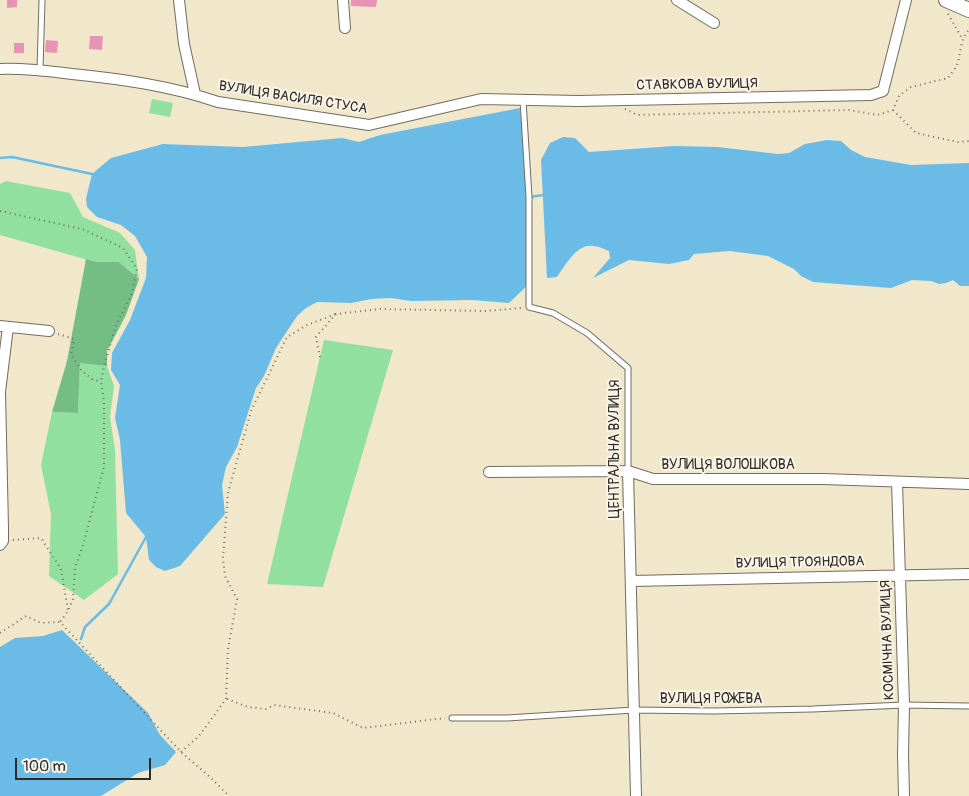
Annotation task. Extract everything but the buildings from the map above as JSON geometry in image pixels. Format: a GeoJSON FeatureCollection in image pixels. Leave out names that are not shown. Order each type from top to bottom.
{"type":"FeatureCollection","features":[{"type":"Feature","properties":{"kind":"street"},"geometry":{"type":"LineString","coordinates":[[179,0],[184,44],[195,94]]}},
{"type":"Feature","properties":{"kind":"street"},"geometry":{"type":"LineString","coordinates":[[343,0],[345,28]]}},
{"type":"Feature","properties":{"kind":"street"},"geometry":{"type":"LineString","coordinates":[[677,0],[714,23]]}},
{"type":"Feature","properties":{"kind":"street","name":"СТАВКОВА ВУЛИЦЯ"},"geometry":{"type":"LineString","coordinates":[[523,100],[578,101],[871,96],[883,91],[906,0]]}},
{"type":"Feature","properties":{"kind":"street"},"geometry":{"type":"LineString","coordinates":[[945,4],[969,10]]}},
{"type":"Feature","properties":{"kind":"street","name":"ВУЛИЦЯ ВАСИЛЯ СТУСА"},"geometry":{"type":"LineString","coordinates":[[0,69],[19,68],[120,78],[195,94],[218,102],[369,125],[481,98],[523,100]]}},
{"type":"Feature","properties":{"kind":"street"},"geometry":{"type":"LineString","coordinates":[[1,543],[0,392],[4,326],[49,331]]}},
{"type":"Feature","properties":{"kind":"street","name":"ВУЛИЦЯ ВОЛОШКОВА"},"geometry":{"type":"LineString","coordinates":[[489,472],[628,472],[653,479],[814,479],[969,484]]}},
{"type":"Feature","properties":{"kind":"street","name":"ЦЕНТРАЛЬНА ВУЛИЦЯ"},"geometry":{"type":"LineString","coordinates":[[628,472],[636,796]]}},
{"type":"Feature","properties":{"kind":"street","name":"КОСМІЧНА ВУЛИЦЯ"},"geometry":{"type":"LineString","coordinates":[[897,482],[904,705],[904,796]]}},
{"type":"Feature","properties":{"kind":"street","name":"ВУЛИЦЯ ТРОЯНДОВА"},"geometry":{"type":"LineString","coordinates":[[631,581],[969,574]]}},
{"type":"Feature","properties":{"kind":"lane"},"geometry":{"type":"LineString","coordinates":[[40,70],[42,0]]}},
{"type":"Feature","properties":{"kind":"lane"},"geometry":{"type":"LineString","coordinates":[[523,100],[529,197],[529,307]]}},
{"type":"Feature","properties":{"kind":"lane","name":"ЦЕНТРАЛЬНА ВУЛИЦЯ"},"geometry":{"type":"LineString","coordinates":[[529,307],[553,313],[586,333],[628,368],[628,472]]}},
{"type":"Feature","properties":{"kind":"lane","name":"ВУЛИЦЯ РОЖЕВА"},"geometry":{"type":"LineString","coordinates":[[452,718],[507,718],[634,710],[813,709],[904,705],[969,706]]}},
{"type":"Feature","properties":{"kind":"path"},"geometry":{"type":"LineString","coordinates":[[945,4],[963,40]]}},
{"type":"Feature","properties":{"kind":"path"},"geometry":{"type":"LineString","coordinates":[[893,110],[916,133],[958,142],[969,141]]}},
{"type":"Feature","properties":{"kind":"path"},"geometry":{"type":"LineString","coordinates":[[0,212],[82,228],[123,248],[137,269],[132,294],[116,325],[104,366],[101,382],[104,401],[104,467],[84,545],[75,568],[73,599],[68,612],[60,622],[42,623],[26,616],[0,633]]}},
{"type":"Feature","properties":{"kind":"path"},"geometry":{"type":"LineString","coordinates":[[181,752],[199,736],[226,699],[228,649],[236,599],[225,576],[223,558],[228,493],[251,411],[287,337],[307,325],[336,314],[380,309],[485,311],[529,307]]}},
{"type":"Feature","properties":{"kind":"path"},"geometry":{"type":"LineString","coordinates":[[320,357],[316,337],[336,314]]}},
{"type":"Feature","properties":{"kind":"path"},"geometry":{"type":"LineString","coordinates":[[49,331],[74,339],[70,355],[81,370],[92,379],[101,382]]}},
{"type":"Feature","properties":{"kind":"path"},"geometry":{"type":"LineString","coordinates":[[1,543],[41,538],[60,570],[68,612]]}},
{"type":"Feature","properties":{"kind":"path"},"geometry":{"type":"LineString","coordinates":[[60,622],[181,752],[229,796]]}},
{"type":"Feature","properties":{"kind":"path"},"geometry":{"type":"LineString","coordinates":[[226,699],[248,707],[266,710],[274,705],[333,713],[363,728],[452,718]]}},
{"type":"Feature","properties":{"kind":"green space"},"geometry":{"type":"Polygon","coordinates":[[[152,99],[173,103],[170,117],[149,113],[152,99]]]}},
{"type":"Feature","properties":{"kind":"green space"},"geometry":{"type":"Polygon","coordinates":[[[6,181],[70,193],[83,217],[120,233],[135,250],[139,279],[119,262],[95,262],[0,235],[0,184],[6,181]]]}},
{"type":"Feature","properties":{"kind":"green space"},"geometry":{"type":"Polygon","coordinates":[[[86,259],[96,262],[119,262],[139,279],[126,315],[107,351],[107,366],[80,363],[78,413],[52,412],[67,361],[86,259]]]}},
{"type":"Feature","properties":{"kind":"green space"},"geometry":{"type":"Polygon","coordinates":[[[324,340],[393,350],[323,587],[267,584],[324,340]]]}},
{"type":"Feature","properties":{"kind":"green space"},"geometry":{"type":"Polygon","coordinates":[[[80,362],[107,366],[114,386],[110,417],[115,450],[118,574],[84,600],[49,576],[51,514],[41,465],[52,412],[78,413],[80,362]]]}},
{"type":"Feature","properties":{"kind":"water"},"geometry":{"type":"Polygon","coordinates":[[[520,108],[529,197],[529,284],[509,303],[473,300],[411,301],[391,298],[351,303],[317,302],[306,308],[297,316],[276,348],[264,376],[256,388],[237,447],[226,467],[222,485],[225,514],[180,566],[165,571],[156,567],[149,560],[146,537],[126,513],[120,440],[115,418],[120,385],[111,370],[112,353],[130,320],[146,278],[147,257],[135,236],[121,225],[97,217],[87,207],[86,199],[92,174],[111,158],[163,144],[243,147],[342,138],[359,142],[380,135],[520,108]]]}},
{"type":"Feature","properties":{"kind":"water"},"geometry":{"type":"Polygon","coordinates":[[[563,137],[575,138],[589,152],[674,146],[718,147],[778,154],[789,153],[805,144],[827,140],[841,141],[851,150],[865,157],[911,165],[969,163],[969,286],[960,286],[953,280],[939,284],[931,281],[912,280],[891,288],[813,282],[801,276],[794,269],[768,256],[730,251],[694,254],[689,260],[669,264],[629,260],[593,278],[610,258],[609,251],[593,246],[581,248],[568,261],[557,277],[547,278],[541,160],[550,143],[563,137]]]}},
{"type":"Feature","properties":{"kind":"water"},"geometry":{"type":"Polygon","coordinates":[[[62,630],[148,713],[160,735],[176,752],[165,765],[138,773],[101,796],[0,796],[0,647],[15,638],[43,636],[62,630]]]}},
{"type":"Feature","properties":{"kind":"waterway"},"geometry":{"type":"LineString","coordinates":[[0,158],[12,157],[92,174]]}},
{"type":"Feature","properties":{"kind":"waterway"},"geometry":{"type":"LineString","coordinates":[[530,197],[543,195]]}},
{"type":"Feature","properties":{"kind":"waterway"},"geometry":{"type":"LineString","coordinates":[[81,639],[85,627],[109,604],[146,537]]}}]}
